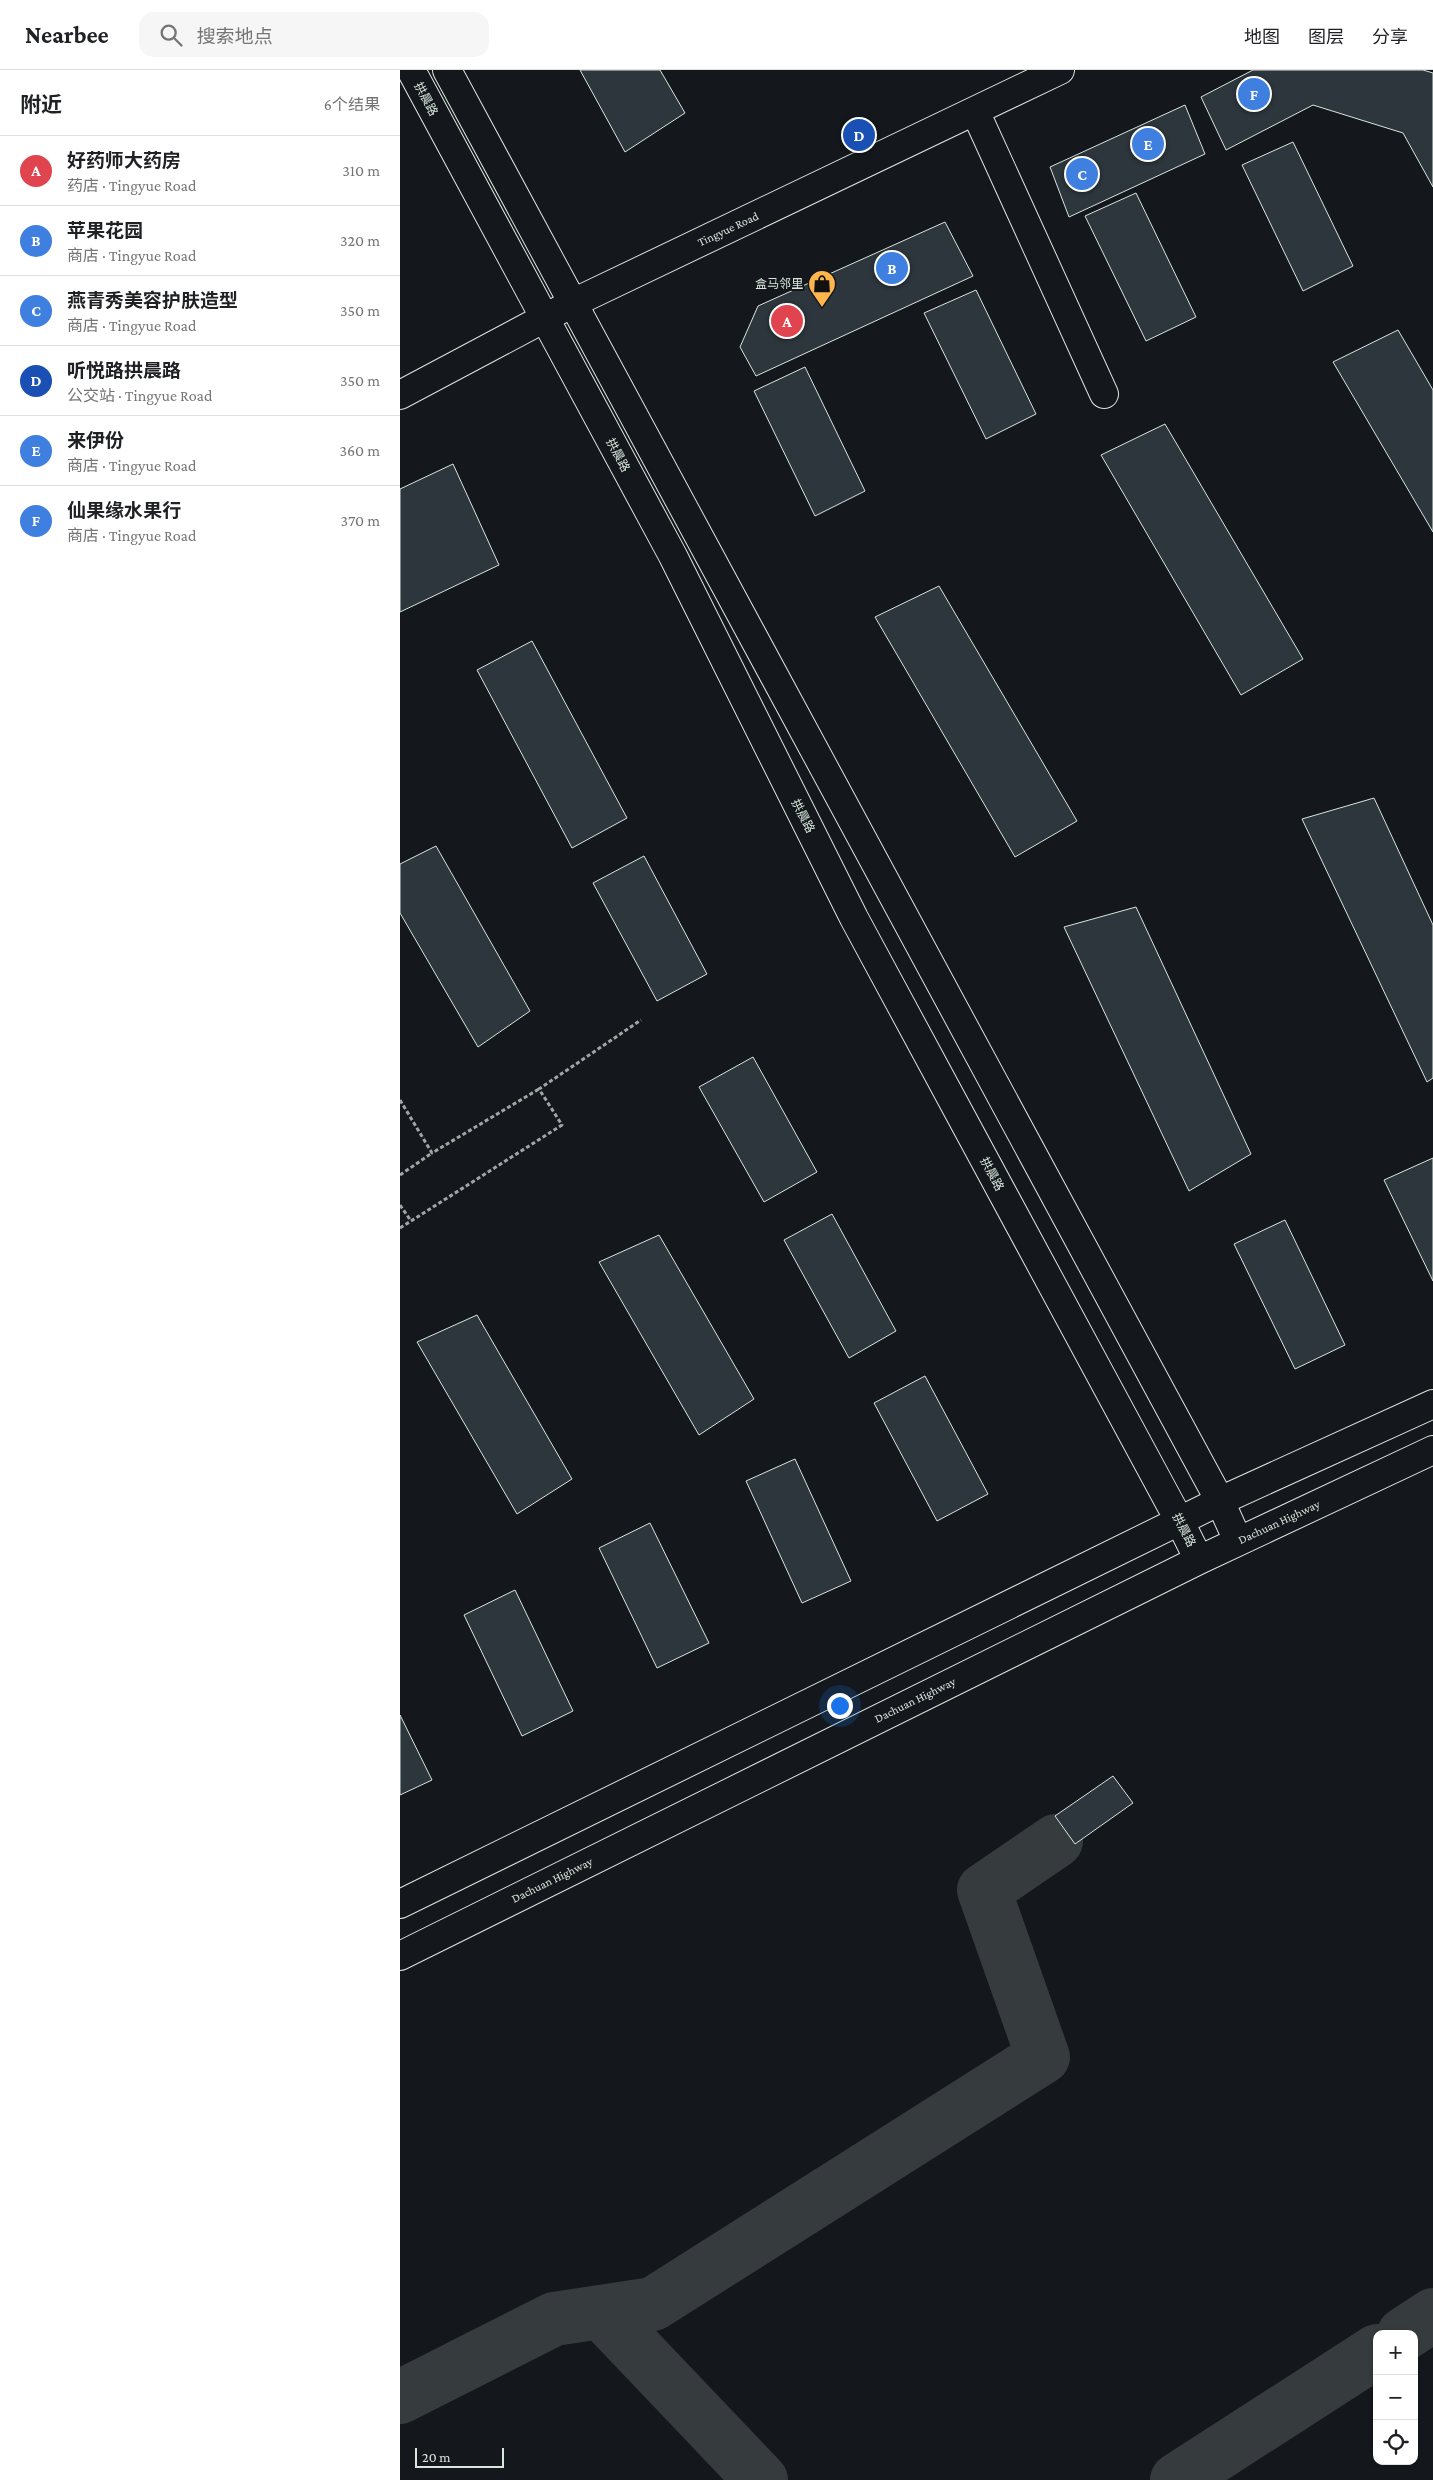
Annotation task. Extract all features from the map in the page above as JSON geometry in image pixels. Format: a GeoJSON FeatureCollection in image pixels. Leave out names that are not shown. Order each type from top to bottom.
{"type":"FeatureCollection","features":[{"type":"Feature","properties":{"kind":"main road","name":"拱晨路"},"geometry":{"type":"LineString","coordinates":[[410,70],[673,556],[854,918],[1199,1560]]}},
{"type":"Feature","properties":{"kind":"main road"},"geometry":{"type":"LineString","coordinates":[[447,70],[1220,1501],[1238,1541]]}},
{"type":"Feature","properties":{"kind":"main road","name":"Tingyue Road"},"geometry":{"type":"LineString","coordinates":[[400,395],[573,303],[1060,70]]}},
{"type":"Feature","properties":{"kind":"main road"},"geometry":{"type":"LineString","coordinates":[[975,111],[1104,394]]}},
{"type":"Feature","properties":{"kind":"main road"},"geometry":{"type":"LineString","coordinates":[[400,1904],[1220,1501],[1433,1404]]}},
{"type":"Feature","properties":{"kind":"main road","name":"Dachuan Highway"},"geometry":{"type":"LineString","coordinates":[[400,1956],[1199,1560],[1433,1450]]}},
{"type":"Feature","properties":{"kind":"path"},"geometry":{"type":"LineString","coordinates":[[400,1175],[432,1153],[540,1089],[641,1020]]}},
{"type":"Feature","properties":{"kind":"path"},"geometry":{"type":"LineString","coordinates":[[400,1228],[562,1124],[540,1089]]}},
{"type":"Feature","properties":{"kind":"path"},"geometry":{"type":"LineString","coordinates":[[400,1100],[432,1153]]}},
{"type":"Feature","properties":{"kind":"path"},"geometry":{"type":"LineString","coordinates":[[400,1205],[411,1221]]}},
{"type":"Feature","properties":{"kind":"building"},"geometry":{"type":"Polygon","coordinates":[[[580,70],[660,70],[685,113],[625,152],[580,70]]]}},
{"type":"Feature","properties":{"kind":"building"},"geometry":{"type":"Polygon","coordinates":[[[1253,70],[1423,70],[1433,73],[1433,187],[1403,133],[1313,105],[1226,150],[1201,97],[1253,70]]]}},
{"type":"Feature","properties":{"kind":"building"},"geometry":{"type":"Polygon","coordinates":[[[1185,105],[1205,154],[1069,217],[1050,167],[1185,105]]]}},
{"type":"Feature","properties":{"kind":"building"},"geometry":{"type":"Polygon","coordinates":[[[1293,142],[1353,266],[1303,291],[1242,165],[1293,142]]]}},
{"type":"Feature","properties":{"kind":"building"},"geometry":{"type":"Polygon","coordinates":[[[1136,193],[1196,317],[1146,341],[1085,216],[1136,193]]]}},
{"type":"Feature","properties":{"kind":"building"},"geometry":{"type":"Polygon","coordinates":[[[945,222],[973,276],[756,376],[740,347],[758,306],[945,222]]]}},
{"type":"Feature","properties":{"kind":"building"},"geometry":{"type":"Polygon","coordinates":[[[976,290],[1036,414],[986,439],[924,313],[976,290]]]}},
{"type":"Feature","properties":{"kind":"building"},"geometry":{"type":"Polygon","coordinates":[[[1398,330],[1433,390],[1433,532],[1333,362],[1398,330]]]}},
{"type":"Feature","properties":{"kind":"building"},"geometry":{"type":"Polygon","coordinates":[[[805,367],[865,491],[815,516],[754,391],[805,367]]]}},
{"type":"Feature","properties":{"kind":"building"},"geometry":{"type":"Polygon","coordinates":[[[1165,424],[1303,659],[1241,695],[1101,455],[1165,424]]]}},
{"type":"Feature","properties":{"kind":"building"},"geometry":{"type":"Polygon","coordinates":[[[453,464],[499,565],[400,612],[400,489],[453,464]]]}},
{"type":"Feature","properties":{"kind":"building"},"geometry":{"type":"Polygon","coordinates":[[[939,586],[1077,821],[1015,857],[875,617],[939,586]]]}},
{"type":"Feature","properties":{"kind":"building"},"geometry":{"type":"Polygon","coordinates":[[[532,641],[627,818],[572,848],[477,670],[532,641]]]}},
{"type":"Feature","properties":{"kind":"building"},"geometry":{"type":"Polygon","coordinates":[[[1374,798],[1433,925],[1433,1078],[1427,1082],[1302,819],[1374,798]]]}},
{"type":"Feature","properties":{"kind":"building"},"geometry":{"type":"Polygon","coordinates":[[[436,846],[530,1011],[478,1047],[400,913],[400,864],[436,846]]]}},
{"type":"Feature","properties":{"kind":"building"},"geometry":{"type":"Polygon","coordinates":[[[644,856],[707,974],[657,1001],[593,883],[644,856]]]}},
{"type":"Feature","properties":{"kind":"building"},"geometry":{"type":"Polygon","coordinates":[[[1136,907],[1251,1154],[1189,1191],[1064,927],[1136,907]]]}},
{"type":"Feature","properties":{"kind":"building"},"geometry":{"type":"Polygon","coordinates":[[[753,1057],[817,1172],[764,1202],[699,1087],[753,1057]]]}},
{"type":"Feature","properties":{"kind":"building"},"geometry":{"type":"Polygon","coordinates":[[[1433,1158],[1433,1281],[1384,1180],[1433,1158]]]}},
{"type":"Feature","properties":{"kind":"building"},"geometry":{"type":"Polygon","coordinates":[[[832,1214],[896,1331],[849,1358],[784,1240],[832,1214]]]}},
{"type":"Feature","properties":{"kind":"building"},"geometry":{"type":"Polygon","coordinates":[[[1285,1220],[1345,1345],[1295,1369],[1234,1244],[1285,1220]]]}},
{"type":"Feature","properties":{"kind":"building"},"geometry":{"type":"Polygon","coordinates":[[[659,1235],[754,1399],[699,1435],[599,1262],[659,1235]]]}},
{"type":"Feature","properties":{"kind":"building"},"geometry":{"type":"Polygon","coordinates":[[[477,1315],[572,1479],[517,1514],[417,1342],[477,1315]]]}},
{"type":"Feature","properties":{"kind":"building"},"geometry":{"type":"Polygon","coordinates":[[[925,1376],[988,1494],[937,1521],[874,1403],[925,1376]]]}},
{"type":"Feature","properties":{"kind":"building"},"geometry":{"type":"Polygon","coordinates":[[[795,1459],[851,1581],[802,1603],[746,1481],[795,1459]]]}},
{"type":"Feature","properties":{"kind":"building"},"geometry":{"type":"Polygon","coordinates":[[[650,1523],[709,1643],[657,1668],[599,1548],[650,1523]]]}},
{"type":"Feature","properties":{"kind":"building"},"geometry":{"type":"Polygon","coordinates":[[[515,1590],[573,1711],[522,1736],[464,1615],[515,1590]]]}},
{"type":"Feature","properties":{"kind":"building"},"geometry":{"type":"Polygon","coordinates":[[[400,1715],[432,1780],[400,1795],[400,1715]]]}},
{"type":"Feature","properties":{"kind":"building"},"geometry":{"type":"Polygon","coordinates":[[[1113,1776],[1133,1803],[1075,1844],[1055,1816],[1113,1776]]]}},
{"type":"Feature","properties":{"kind":"waterway"},"geometry":{"type":"LineString","coordinates":[[400,2397],[554,2319],[653,2304],[1043,2057],[984,1890],[1056,1841]]}},
{"type":"Feature","properties":{"kind":"waterway"},"geometry":{"type":"LineString","coordinates":[[601,2312],[761,2480]]}},
{"type":"Feature","properties":{"kind":"waterway"},"geometry":{"type":"LineString","coordinates":[[1410,2330],[1433,2315]]}},
{"type":"Feature","properties":{"kind":"waterway"},"geometry":{"type":"LineString","coordinates":[[1177,2480],[1373,2354]]}},
{"type":"Feature","properties":{"kind":"place","name":"仙果缘水果行"},"geometry":{"type":"Point","coordinates":[1254,94]}},
{"type":"Feature","properties":{"kind":"place","name":"听悦路拱晨路"},"geometry":{"type":"Point","coordinates":[859,135]}},
{"type":"Feature","properties":{"kind":"place","name":"来伊份"},"geometry":{"type":"Point","coordinates":[1148,144]}},
{"type":"Feature","properties":{"kind":"place","name":"燕青秀美容护肤造型"},"geometry":{"type":"Point","coordinates":[1082,174]}},
{"type":"Feature","properties":{"kind":"place","name":"苹果花园"},"geometry":{"type":"Point","coordinates":[892,268]}},
{"type":"Feature","properties":{"kind":"place","name":"盒马邻里"},"geometry":{"type":"Point","coordinates":[822,308]}},
{"type":"Feature","properties":{"kind":"place","name":"好药师大药房"},"geometry":{"type":"Point","coordinates":[787,321]}}]}
